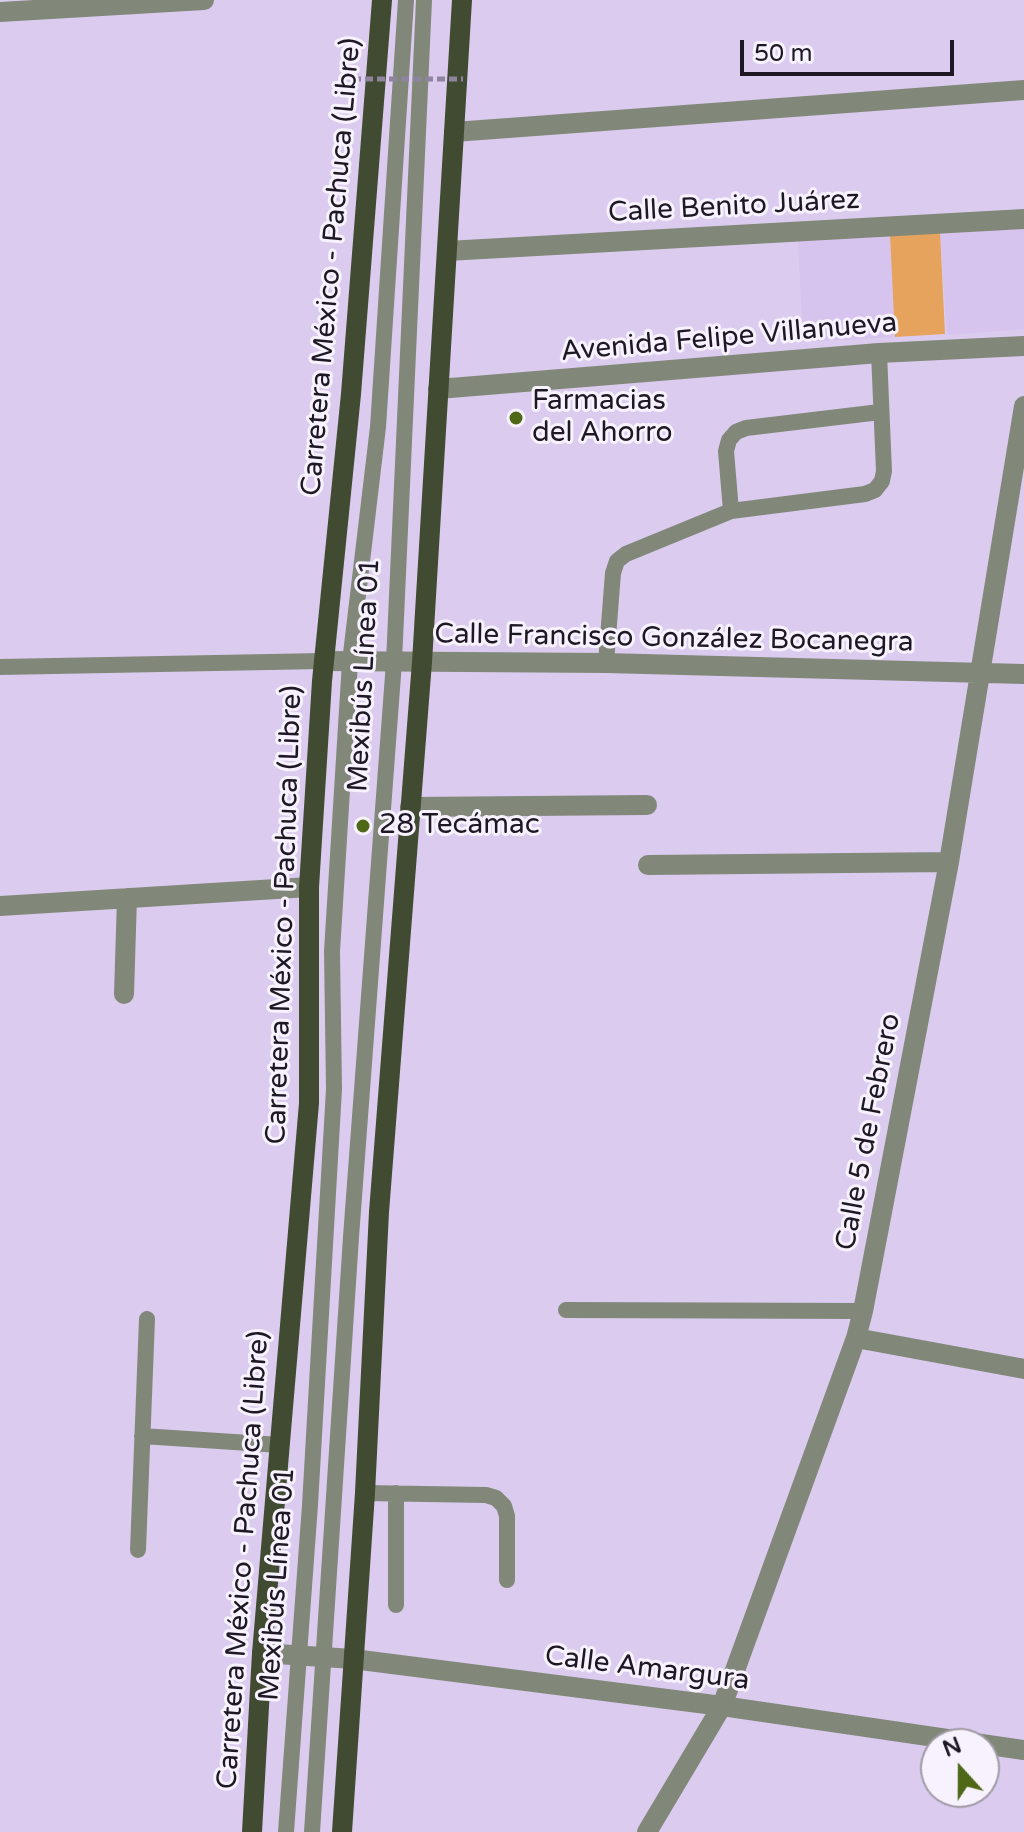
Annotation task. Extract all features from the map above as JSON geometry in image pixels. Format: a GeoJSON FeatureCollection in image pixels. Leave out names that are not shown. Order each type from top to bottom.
{"type":"FeatureCollection","features":[{"type":"Feature","properties":{"kind":"main road","name":"Carretera México - Pachuca (Libre)"},"geometry":{"type":"LineString","coordinates":[[252,1832],[262,1653],[309,1103],[309,887],[323,661],[351,394],[382,0]]}},
{"type":"Feature","properties":{"kind":"main road"},"geometry":{"type":"LineString","coordinates":[[342,1832],[365,1493],[379,1212],[422,662],[462,0]]}},
{"type":"Feature","properties":{"kind":"street"},"geometry":{"type":"LineString","coordinates":[[0,12],[204,0]]}},
{"type":"Feature","properties":{"kind":"street"},"geometry":{"type":"LineString","coordinates":[[454,132],[1024,90]]}},
{"type":"Feature","properties":{"kind":"street","name":"Calle Benito Juárez"},"geometry":{"type":"LineString","coordinates":[[447,251],[1024,219]]}},
{"type":"Feature","properties":{"kind":"street","name":"Avenida Felipe Villanueva"},"geometry":{"type":"LineString","coordinates":[[438,389],[879,353],[1024,346]]}},
{"type":"Feature","properties":{"kind":"street","name":"Calle 5 de Febrero"},"geometry":{"type":"LineString","coordinates":[[647,1832],[722,1706],[856,1338],[949,862],[1024,406]]}},
{"type":"Feature","properties":{"kind":"street","name":"Calle Francisco González Bocanegra"},"geometry":{"type":"LineString","coordinates":[[323,661],[606,663],[1024,674]]}},
{"type":"Feature","properties":{"kind":"street"},"geometry":{"type":"LineString","coordinates":[[410,807],[647,805]]}},
{"type":"Feature","properties":{"kind":"street"},"geometry":{"type":"LineString","coordinates":[[648,865],[949,862]]}},
{"type":"Feature","properties":{"kind":"street"},"geometry":{"type":"LineString","coordinates":[[0,906],[309,887]]}},
{"type":"Feature","properties":{"kind":"street"},"geometry":{"type":"LineString","coordinates":[[124,994],[127,898]]}},
{"type":"Feature","properties":{"kind":"street"},"geometry":{"type":"LineString","coordinates":[[856,1338],[1024,1369]]}},
{"type":"Feature","properties":{"kind":"street","name":"Calle Amargura"},"geometry":{"type":"LineString","coordinates":[[262,1653],[353,1659],[722,1706],[1024,1750]]}},
{"type":"Feature","properties":{"kind":"lane","name":"Mexibús Línea 01"},"geometry":{"type":"LineString","coordinates":[[286,1832],[334,1089],[332,951],[350,662],[378,427],[406,0]]}},
{"type":"Feature","properties":{"kind":"lane","name":"Mexibús Línea 01"},"geometry":{"type":"LineString","coordinates":[[312,1832],[353,1206],[394,662],[424,0]]}},
{"type":"Feature","properties":{"kind":"lane"},"geometry":{"type":"LineString","coordinates":[[606,663],[613,573],[617,561],[626,554],[731,511],[865,494],[875,490],[882,481],[884,471],[879,353]]}},
{"type":"Feature","properties":{"kind":"lane"},"geometry":{"type":"LineString","coordinates":[[731,511],[726,451],[729,440],[736,432],[746,428],[880,412]]}},
{"type":"Feature","properties":{"kind":"lane"},"geometry":{"type":"LineString","coordinates":[[0,667],[323,661]]}},
{"type":"Feature","properties":{"kind":"lane"},"geometry":{"type":"LineString","coordinates":[[566,1310],[863,1311]]}},
{"type":"Feature","properties":{"kind":"lane"},"geometry":{"type":"LineString","coordinates":[[138,1550],[147,1319]]}},
{"type":"Feature","properties":{"kind":"lane"},"geometry":{"type":"LineString","coordinates":[[142,1436],[280,1445]]}},
{"type":"Feature","properties":{"kind":"lane"},"geometry":{"type":"LineString","coordinates":[[365,1493],[486,1495],[496,1498],[504,1506],[507,1516],[507,1580]]}},
{"type":"Feature","properties":{"kind":"lane"},"geometry":{"type":"LineString","coordinates":[[396,1493],[396,1605]]}},
{"type":"Feature","properties":{"kind":"path"},"geometry":{"type":"LineString","coordinates":[[353,79],[463,79]]}},
{"type":"Feature","properties":{"kind":"shaded area"},"geometry":{"type":"Polygon","coordinates":[[[1024,228],[1024,329],[947,335],[940,234],[1024,228]]]}},
{"type":"Feature","properties":{"kind":"shaded area"},"geometry":{"type":"Polygon","coordinates":[[[940,232],[945,334],[895,337],[890,235],[940,232]]]}},
{"type":"Feature","properties":{"kind":"shaded area"},"geometry":{"type":"Polygon","coordinates":[[[890,236],[895,337],[803,342],[798,241],[890,236]]]}},
{"type":"Feature","properties":{"kind":"place","name":"Farmacias del Ahorro"},"geometry":{"type":"Point","coordinates":[516,418]}},
{"type":"Feature","properties":{"kind":"place","name":"28 Tecámac"},"geometry":{"type":"Point","coordinates":[363,826]}}]}
